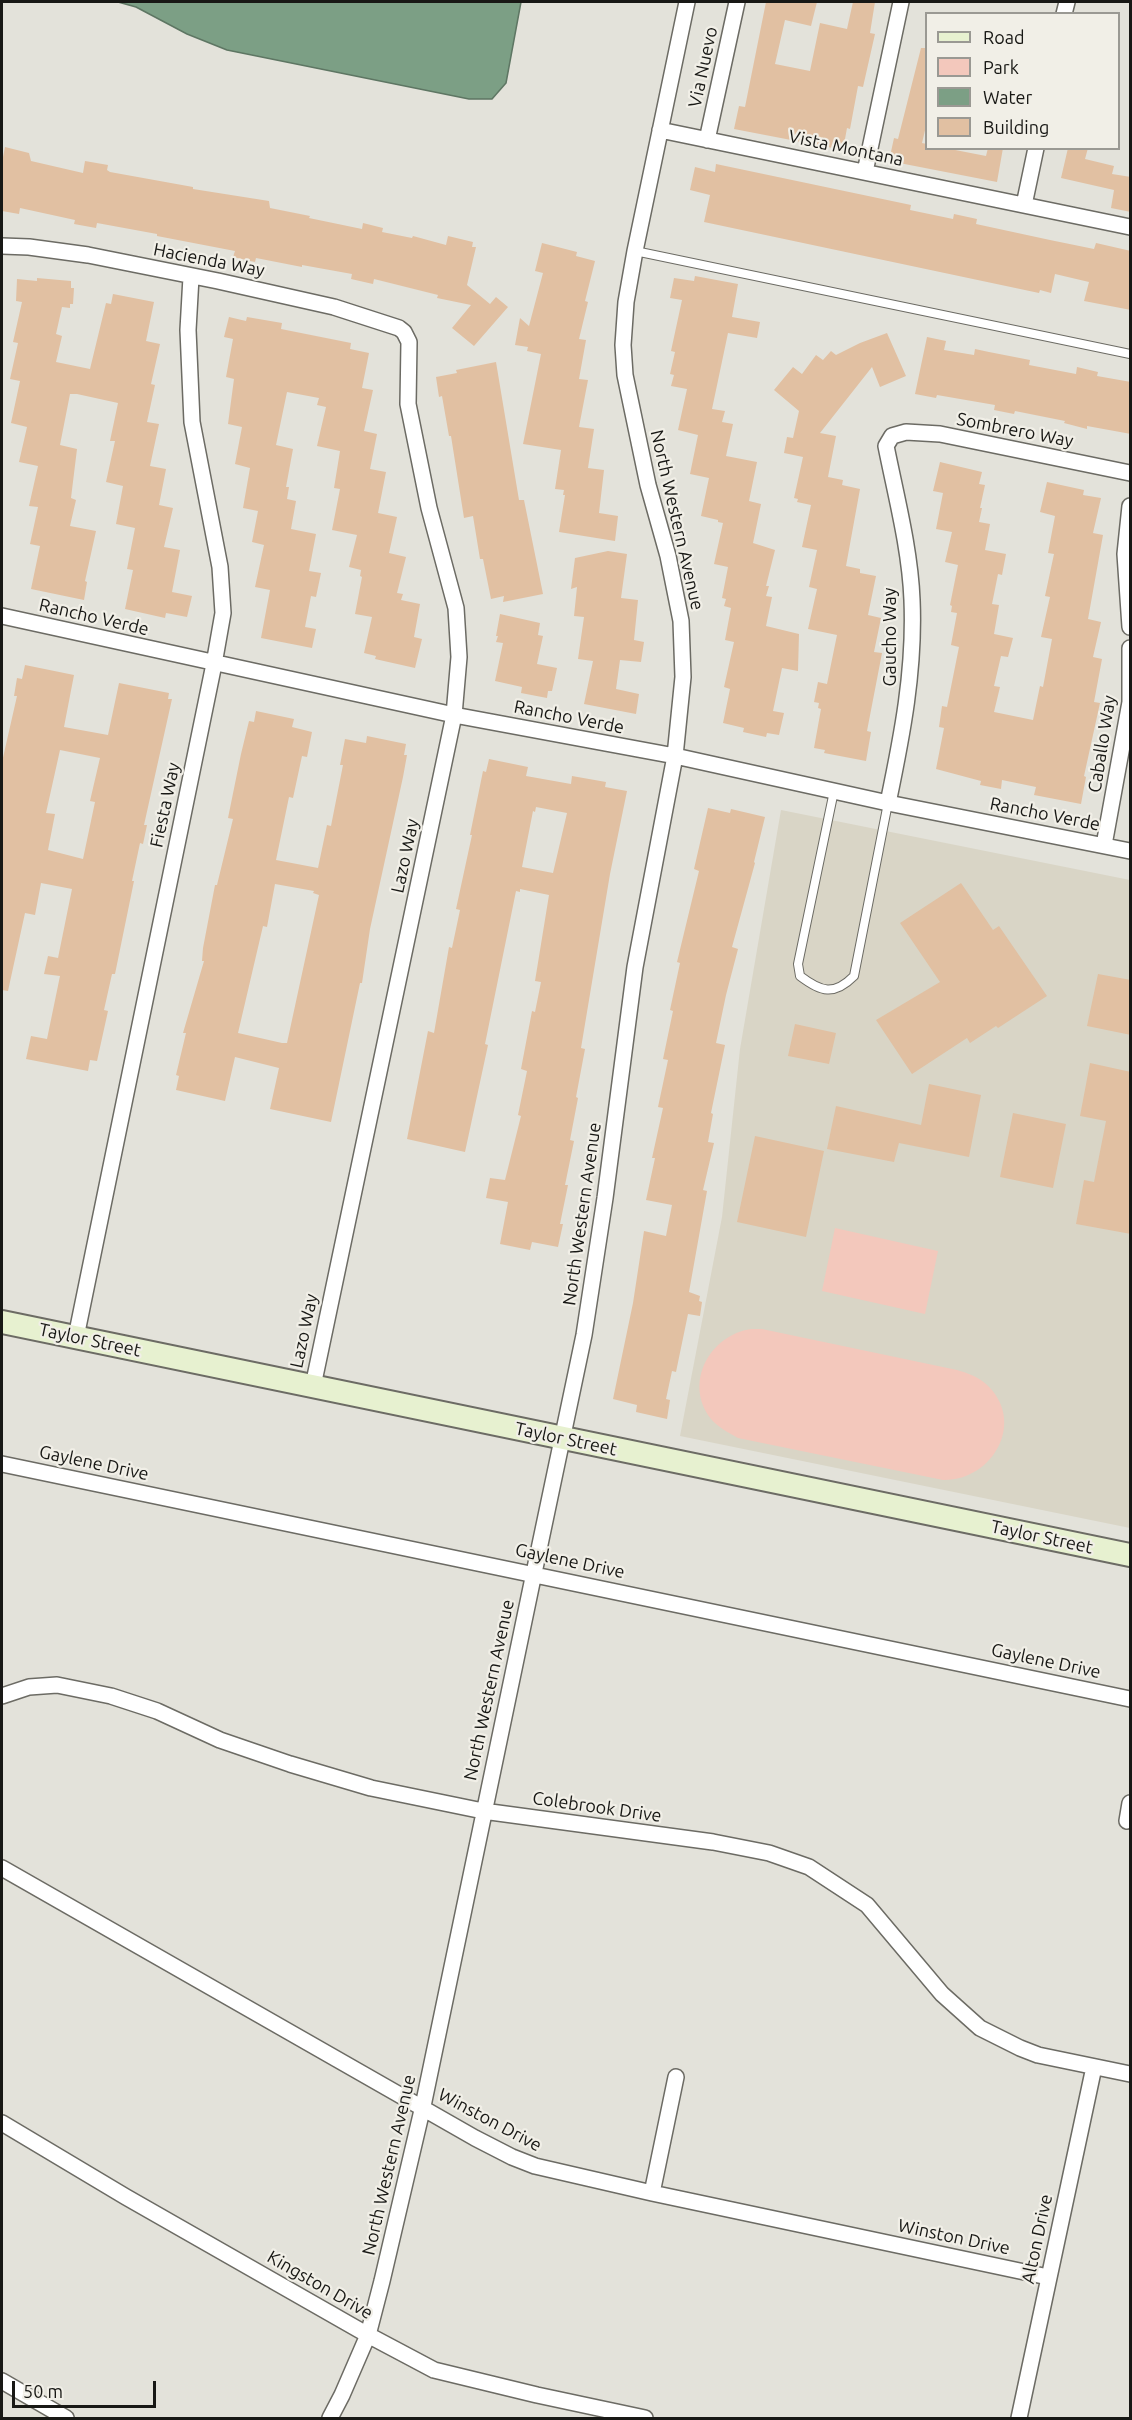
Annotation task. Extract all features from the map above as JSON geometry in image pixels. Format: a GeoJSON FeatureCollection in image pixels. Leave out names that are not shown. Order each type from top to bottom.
{"type":"FeatureCollection","features":[{"type":"Feature","properties":{"kind":"street","name":"North Western Avenue"},"geometry":{"type":"LineString","coordinates":[[330,2418],[368,2335],[423,2106],[584,1335],[605,1198],[635,967],[675,756],[683,677],[681,621],[668,556],[648,485],[625,375],[623,345],[635,251],[687,2]]}},
{"type":"Feature","properties":{"kind":"street","name":"Via Nuevo"},"geometry":{"type":"LineString","coordinates":[[708,140],[737,2]]}},
{"type":"Feature","properties":{"kind":"street"},"geometry":{"type":"LineString","coordinates":[[865,172],[901,2]]}},
{"type":"Feature","properties":{"kind":"street","name":"Vista Montana"},"geometry":{"type":"LineString","coordinates":[[660,129],[1131,227]]}},
{"type":"Feature","properties":{"kind":"street"},"geometry":{"type":"LineString","coordinates":[[1024,205],[1035,150]]}},
{"type":"Feature","properties":{"kind":"street","name":"Hacienda Way"},"geometry":{"type":"LineString","coordinates":[[2,246],[29,247],[88,255],[334,307],[399,328],[404,332]]}},
{"type":"Feature","properties":{"kind":"street","name":"Fiesta Way"},"geometry":{"type":"LineString","coordinates":[[76,1337],[223,613],[220,567],[192,422],[188,330],[191,277]]}},
{"type":"Feature","properties":{"kind":"street","name":"Lazo Way"},"geometry":{"type":"LineString","coordinates":[[313,1386],[454,715],[459,657],[456,608],[429,508],[408,404],[409,342],[404,332]]}},
{"type":"Feature","properties":{"kind":"street","name":"Sombrero Way"},"geometry":{"type":"LineString","coordinates":[[892,436],[906,432],[940,434],[1131,473]]}},
{"type":"Feature","properties":{"kind":"street","name":"Gaucho Way"},"geometry":{"type":"LineString","coordinates":[[888,803],[904,729],[911,681],[912,598],[886,446],[892,436]]}},
{"type":"Feature","properties":{"kind":"street"},"geometry":{"type":"LineString","coordinates":[[1131,506],[1125,554],[1131,627]]}},
{"type":"Feature","properties":{"kind":"street","name":"Rancho Verde"},"geometry":{"type":"LineString","coordinates":[[2,616],[454,715],[675,756],[888,803],[1131,851]]}},
{"type":"Feature","properties":{"kind":"street","name":"Caballo Way"},"geometry":{"type":"LineString","coordinates":[[1104,845],[1130,702],[1131,648]]}},
{"type":"Feature","properties":{"kind":"street","name":"Taylor Street"},"geometry":{"type":"LineString","coordinates":[[2,1322],[1131,1555]]}},
{"type":"Feature","properties":{"kind":"street","name":"Gaylene Drive"},"geometry":{"type":"LineString","coordinates":[[2,1464],[1131,1699]]}},
{"type":"Feature","properties":{"kind":"street","name":"Colebrook Drive"},"geometry":{"type":"LineString","coordinates":[[2,1696],[29,1687],[57,1685],[111,1696],[157,1711],[220,1740],[371,1788],[483,1811],[712,1842],[769,1853],[809,1867],[867,1905],[942,1994],[980,2028],[1038,2055],[1131,2074]]}},
{"type":"Feature","properties":{"kind":"street"},"geometry":{"type":"LineString","coordinates":[[1127,1821],[1131,1803]]}},
{"type":"Feature","properties":{"kind":"street","name":"Winston Drive"},"geometry":{"type":"LineString","coordinates":[[2,1868],[512,2157],[535,2166],[1048,2277]]}},
{"type":"Feature","properties":{"kind":"street","name":"Alton Drive"},"geometry":{"type":"LineString","coordinates":[[1019,2418],[1094,2067]]}},
{"type":"Feature","properties":{"kind":"street"},"geometry":{"type":"LineString","coordinates":[[652,2193],[675,2077]]}},
{"type":"Feature","properties":{"kind":"street","name":"Kingston Drive"},"geometry":{"type":"LineString","coordinates":[[2,2123],[368,2335],[435,2370],[645,2418]]}},
{"type":"Feature","properties":{"kind":"street"},"geometry":{"type":"LineString","coordinates":[[2,2381],[66,2418]]}},
{"type":"Feature","properties":{"kind":"lane"},"geometry":{"type":"LineString","coordinates":[[635,251],[1131,354]]}},
{"type":"Feature","properties":{"kind":"lane"},"geometry":{"type":"LineString","coordinates":[[834,791],[798,964],[800,976],[824,990],[843,987],[854,976],[888,803]]}},
{"type":"Feature","properties":{"kind":"shaded area"},"geometry":{"type":"Polygon","coordinates":[[[781,810],[1130,880],[1130,1528],[680,1436],[722,1217],[740,1049],[781,810]]]}},
{"type":"Feature","properties":{"kind":"green space"},"geometry":{"type":"Polygon","coordinates":[[[835,1228],[938,1251],[925,1314],[822,1291],[835,1228]]]}},
{"type":"Feature","properties":{"kind":"green space"},"geometry":{"type":"Polygon","coordinates":[[[762,1329],[957,1370],[980,1379],[998,1399],[1004,1415],[1004,1431],[999,1446],[977,1471],[961,1478],[943,1480],[738,1438],[711,1419],[703,1405],[700,1391],[701,1376],[705,1363],[713,1351],[736,1333],[762,1329]]]}},
{"type":"Feature","properties":{"kind":"water"},"geometry":{"type":"Polygon","coordinates":[[[118,2],[521,2],[506,83],[492,99],[469,99],[227,50],[187,34],[136,7],[118,2]]]}},
{"type":"Feature","properties":{"kind":"building"},"geometry":{"type":"Polygon","coordinates":[[[766,2],[817,2],[811,26],[785,20],[775,64],[810,71],[820,23],[847,29],[853,2],[875,2],[870,33],[875,34],[863,87],[858,86],[850,129],[847,128],[843,150],[734,129],[739,106],[745,107],[766,2]]]}},
{"type":"Feature","properties":{"kind":"building"},"geometry":{"type":"Polygon","coordinates":[[[921,48],[925,48],[925,130],[922,143],[925,144],[925,150],[955,150],[986,156],[988,150],[1003,150],[997,182],[889,161],[894,138],[898,139],[921,48]]]}},
{"type":"Feature","properties":{"kind":"building"},"geometry":{"type":"Polygon","coordinates":[[[5,147],[29,153],[31,161],[83,173],[85,161],[108,165],[107,170],[110,172],[193,187],[193,189],[269,201],[270,208],[310,216],[309,218],[362,229],[363,223],[383,228],[382,232],[412,238],[413,236],[446,245],[448,236],[473,242],[472,247],[476,247],[467,285],[490,304],[496,297],[508,307],[474,346],[452,328],[471,305],[437,298],[438,295],[374,279],[373,284],[351,279],[352,274],[256,258],[255,262],[233,257],[235,251],[157,236],[157,234],[97,223],[96,228],[74,224],[75,220],[20,208],[19,214],[2,211],[2,162],[5,147]]]}},
{"type":"Feature","properties":{"kind":"building"},"geometry":{"type":"Polygon","coordinates":[[[1068,150],[1087,150],[1085,159],[1114,166],[1112,174],[1131,177],[1131,212],[1111,208],[1114,190],[1061,178],[1068,150]]]}},
{"type":"Feature","properties":{"kind":"building"},"geometry":{"type":"Polygon","coordinates":[[[716,164],[911,205],[910,210],[953,219],[954,214],[977,219],[976,224],[1050,240],[1094,249],[1096,243],[1131,251],[1131,310],[1084,301],[1089,282],[1055,274],[1051,293],[1040,290],[1039,293],[704,222],[710,195],[690,190],[695,167],[715,172],[716,164]]]}},
{"type":"Feature","properties":{"kind":"building"},"geometry":{"type":"Polygon","coordinates":[[[542,243],[577,252],[576,256],[595,261],[579,339],[586,340],[579,379],[588,380],[579,427],[594,429],[588,468],[604,470],[599,513],[618,516],[615,541],[559,532],[565,495],[563,495],[564,490],[555,489],[561,450],[523,444],[541,354],[527,351],[528,347],[515,345],[520,318],[529,326],[543,273],[535,271],[542,243]]]}},
{"type":"Feature","properties":{"kind":"building"},"geometry":{"type":"Polygon","coordinates":[[[695,276],[738,284],[732,317],[760,322],[757,338],[728,333],[712,409],[725,411],[722,422],[733,424],[726,456],[757,462],[749,501],[761,504],[753,543],[775,550],[766,586],[769,586],[766,596],[772,597],[766,626],[799,634],[798,671],[782,668],[773,711],[784,713],[779,735],[767,733],[766,737],[743,732],[744,728],[723,723],[730,689],[724,687],[734,642],[725,640],[731,608],[724,606],[726,599],[722,598],[728,567],[714,564],[723,523],[701,516],[709,478],[690,474],[698,435],[678,430],[687,389],[671,386],[674,375],[670,374],[675,352],[671,351],[682,300],[670,298],[674,278],[694,281],[695,276]]]}},
{"type":"Feature","properties":{"kind":"building"},"geometry":{"type":"Polygon","coordinates":[[[37,278],[71,281],[71,288],[74,288],[73,304],[70,304],[70,308],[62,307],[56,334],[62,336],[56,362],[90,369],[106,303],[111,304],[113,294],[154,302],[146,341],[160,344],[151,384],[155,385],[147,422],[159,424],[150,466],[166,469],[159,505],[173,508],[164,547],[180,550],[172,592],[192,596],[187,617],[166,613],[165,618],[125,609],[133,570],[127,569],[135,528],[116,524],[123,486],[106,482],[115,441],[110,441],[118,403],[77,394],[70,394],[60,445],[77,449],[71,498],[76,500],[70,526],[96,531],[85,581],[87,582],[84,600],[31,589],[40,546],[30,544],[38,507],[29,506],[38,466],[19,462],[27,427],[11,423],[20,381],[10,379],[18,343],[13,342],[22,302],[16,301],[17,279],[37,281],[37,278]]]}},
{"type":"Feature","properties":{"kind":"building"},"geometry":{"type":"Polygon","coordinates":[[[229,317],[246,321],[247,317],[282,323],[281,329],[351,343],[350,349],[369,353],[362,388],[373,390],[364,431],[377,434],[370,469],[386,472],[378,513],[397,517],[389,553],[406,557],[397,593],[403,594],[401,600],[420,604],[414,637],[422,639],[415,668],[375,659],[376,656],[364,653],[372,617],[355,614],[362,577],[360,576],[361,570],[349,567],[357,535],[332,530],[340,489],[334,488],[340,451],[317,446],[326,407],[317,405],[319,398],[287,392],[276,445],[293,449],[286,487],[289,487],[287,499],[296,501],[291,529],[316,534],[309,571],[321,573],[316,597],[311,596],[305,627],[316,629],[312,648],[261,638],[270,590],[255,587],[264,545],[252,542],[258,511],[243,508],[250,468],[235,464],[242,427],[228,424],[234,379],[226,377],[233,339],[224,337],[229,317]]]}},
{"type":"Feature","properties":{"kind":"building"},"geometry":{"type":"Polygon","coordinates":[[[887,333],[906,376],[880,387],[872,367],[820,433],[836,436],[828,477],[843,480],[842,485],[860,489],[846,566],[860,569],[860,573],[876,576],[868,615],[881,618],[874,652],[882,653],[867,731],[871,732],[866,761],[824,753],[825,750],[814,748],[821,709],[818,708],[819,703],[814,702],[818,682],[827,684],[837,635],[808,629],[817,589],[809,587],[817,550],[802,547],[811,505],[797,502],[798,499],[794,498],[803,457],[784,453],[787,437],[793,438],[799,411],[774,390],[793,367],[802,374],[816,355],[823,360],[831,351],[836,355],[887,333]]]}},
{"type":"Feature","properties":{"kind":"building"},"geometry":{"type":"Polygon","coordinates":[[[927,337],[946,341],[944,350],[974,355],[975,349],[1030,360],[1029,365],[1076,374],[1077,367],[1098,372],[1097,376],[1131,382],[1131,434],[1087,426],[1087,429],[1064,423],[1065,421],[1015,411],[1014,414],[994,410],[995,405],[937,395],[936,398],[915,394],[927,337]]]}},
{"type":"Feature","properties":{"kind":"building"},"geometry":{"type":"Polygon","coordinates":[[[496,362],[519,500],[524,500],[543,594],[503,602],[504,596],[491,599],[483,559],[480,559],[473,516],[464,518],[451,436],[449,436],[442,396],[439,397],[436,377],[457,373],[456,370],[496,362]]]}},
{"type":"Feature","properties":{"kind":"building"},"geometry":{"type":"Polygon","coordinates":[[[940,462],[982,472],[979,484],[985,485],[979,522],[990,524],[985,550],[1006,554],[1002,575],[998,574],[992,604],[999,605],[994,634],[1013,638],[1008,657],[1001,656],[994,686],[1000,687],[994,712],[1033,720],[1040,686],[1043,687],[1052,639],[1041,637],[1050,597],[1045,596],[1054,554],[1048,553],[1055,516],[1040,512],[1047,482],[1084,490],[1083,495],[1101,498],[1093,533],[1103,535],[1088,619],[1101,622],[1093,657],[1102,659],[1094,702],[1100,703],[1084,776],[1086,777],[1081,804],[1034,795],[1036,787],[1002,780],[1001,789],[980,785],[981,781],[936,769],[944,728],[939,727],[942,706],[947,707],[959,647],[951,645],[957,613],[951,612],[952,606],[950,605],[958,565],[945,562],[952,532],[936,529],[943,493],[933,491],[940,462]]]}},
{"type":"Feature","properties":{"kind":"building"},"geometry":{"type":"Polygon","coordinates":[[[608,551],[627,554],[621,598],[638,600],[634,640],[644,642],[641,662],[620,660],[616,689],[639,694],[636,714],[584,704],[593,661],[578,659],[584,617],[574,616],[577,587],[571,589],[575,558],[608,551]]]}},
{"type":"Feature","properties":{"kind":"building"},"geometry":{"type":"Polygon","coordinates":[[[500,614],[540,623],[538,635],[543,636],[537,664],[557,668],[552,691],[548,691],[547,698],[521,693],[522,687],[495,681],[503,643],[496,642],[500,614]]]}},
{"type":"Feature","properties":{"kind":"building"},"geometry":{"type":"Polygon","coordinates":[[[25,665],[74,675],[64,727],[108,735],[119,683],[169,693],[168,699],[172,699],[144,825],[147,825],[143,844],[140,843],[132,881],[134,881],[115,974],[112,974],[104,1010],[108,1011],[97,1061],[90,1060],[88,1071],[26,1059],[31,1036],[47,1039],[60,976],[44,974],[48,956],[58,958],[72,889],[41,883],[35,915],[25,913],[8,991],[2,990],[2,762],[17,696],[14,696],[17,678],[22,679],[25,665]],[[60,750],[46,813],[55,814],[48,850],[83,859],[95,802],[90,801],[100,758],[60,750]]]}},
{"type":"Feature","properties":{"kind":"building"},"geometry":{"type":"Polygon","coordinates":[[[256,711],[294,719],[292,727],[312,732],[307,757],[302,756],[293,798],[289,797],[276,860],[318,868],[327,825],[331,826],[343,765],[340,765],[345,739],[366,743],[367,736],[406,744],[404,755],[407,755],[403,777],[370,929],[362,983],[360,983],[331,1122],[270,1109],[279,1068],[235,1057],[225,1101],[176,1090],[179,1076],[176,1075],[186,1033],[183,1033],[204,961],[202,961],[203,948],[215,885],[217,885],[233,819],[228,818],[241,754],[249,721],[254,722],[256,711]],[[275,884],[267,927],[263,926],[238,1033],[287,1043],[319,895],[313,893],[314,891],[275,884]]]}},
{"type":"Feature","properties":{"kind":"building"},"geometry":{"type":"Polygon","coordinates":[[[489,759],[528,767],[526,776],[571,784],[572,776],[606,782],[605,787],[627,791],[610,874],[581,1048],[585,1049],[570,1140],[574,1141],[565,1185],[568,1185],[558,1247],[532,1242],[530,1250],[500,1244],[508,1202],[486,1198],[490,1178],[505,1180],[521,1116],[518,1115],[527,1071],[521,1069],[532,1011],[535,1012],[541,982],[535,981],[549,895],[520,889],[520,892],[516,891],[485,1044],[488,1045],[465,1152],[407,1139],[428,1031],[434,1033],[449,947],[452,948],[460,910],[456,909],[472,835],[470,835],[483,771],[486,772],[489,759]],[[536,807],[535,812],[533,811],[522,867],[553,873],[567,813],[536,807]]]}},
{"type":"Feature","properties":{"kind":"building"},"geometry":{"type":"Polygon","coordinates":[[[708,808],[730,813],[731,809],[765,817],[732,947],[738,949],[716,1043],[725,1045],[711,1113],[713,1114],[708,1142],[714,1143],[703,1190],[707,1191],[689,1292],[700,1296],[699,1301],[702,1302],[700,1316],[688,1314],[676,1372],[672,1371],[666,1399],[670,1400],[667,1419],[636,1412],[637,1405],[613,1399],[633,1303],[644,1231],[666,1236],[672,1205],[646,1200],[663,1108],[658,1107],[668,1060],[663,1059],[680,963],[677,962],[699,871],[694,869],[708,808]]]}},
{"type":"Feature","properties":{"kind":"building"},"geometry":{"type":"Polygon","coordinates":[[[961,883],[993,930],[999,926],[1047,996],[970,1043],[967,1038],[912,1074],[876,1020],[940,982],[900,923],[961,883]]]}},
{"type":"Feature","properties":{"kind":"building"},"geometry":{"type":"Polygon","coordinates":[[[1098,974],[1131,980],[1131,1035],[1087,1026],[1098,974]]]}},
{"type":"Feature","properties":{"kind":"building"},"geometry":{"type":"Polygon","coordinates":[[[795,1024],[836,1033],[829,1064],[788,1056],[795,1024]]]}},
{"type":"Feature","properties":{"kind":"building"},"geometry":{"type":"Polygon","coordinates":[[[1090,1063],[1131,1072],[1131,1234],[1076,1224],[1084,1180],[1094,1182],[1106,1121],[1080,1116],[1090,1063]]]}},
{"type":"Feature","properties":{"kind":"building"},"geometry":{"type":"Polygon","coordinates":[[[929,1084],[981,1095],[969,1157],[899,1143],[894,1162],[827,1149],[836,1106],[921,1125],[929,1084]]]}},
{"type":"Feature","properties":{"kind":"building"},"geometry":{"type":"Polygon","coordinates":[[[1013,1113],[1066,1124],[1053,1188],[1000,1177],[1013,1113]]]}},
{"type":"Feature","properties":{"kind":"building"},"geometry":{"type":"Polygon","coordinates":[[[755,1136],[824,1151],[806,1237],[737,1222],[755,1136]]]}}]}
